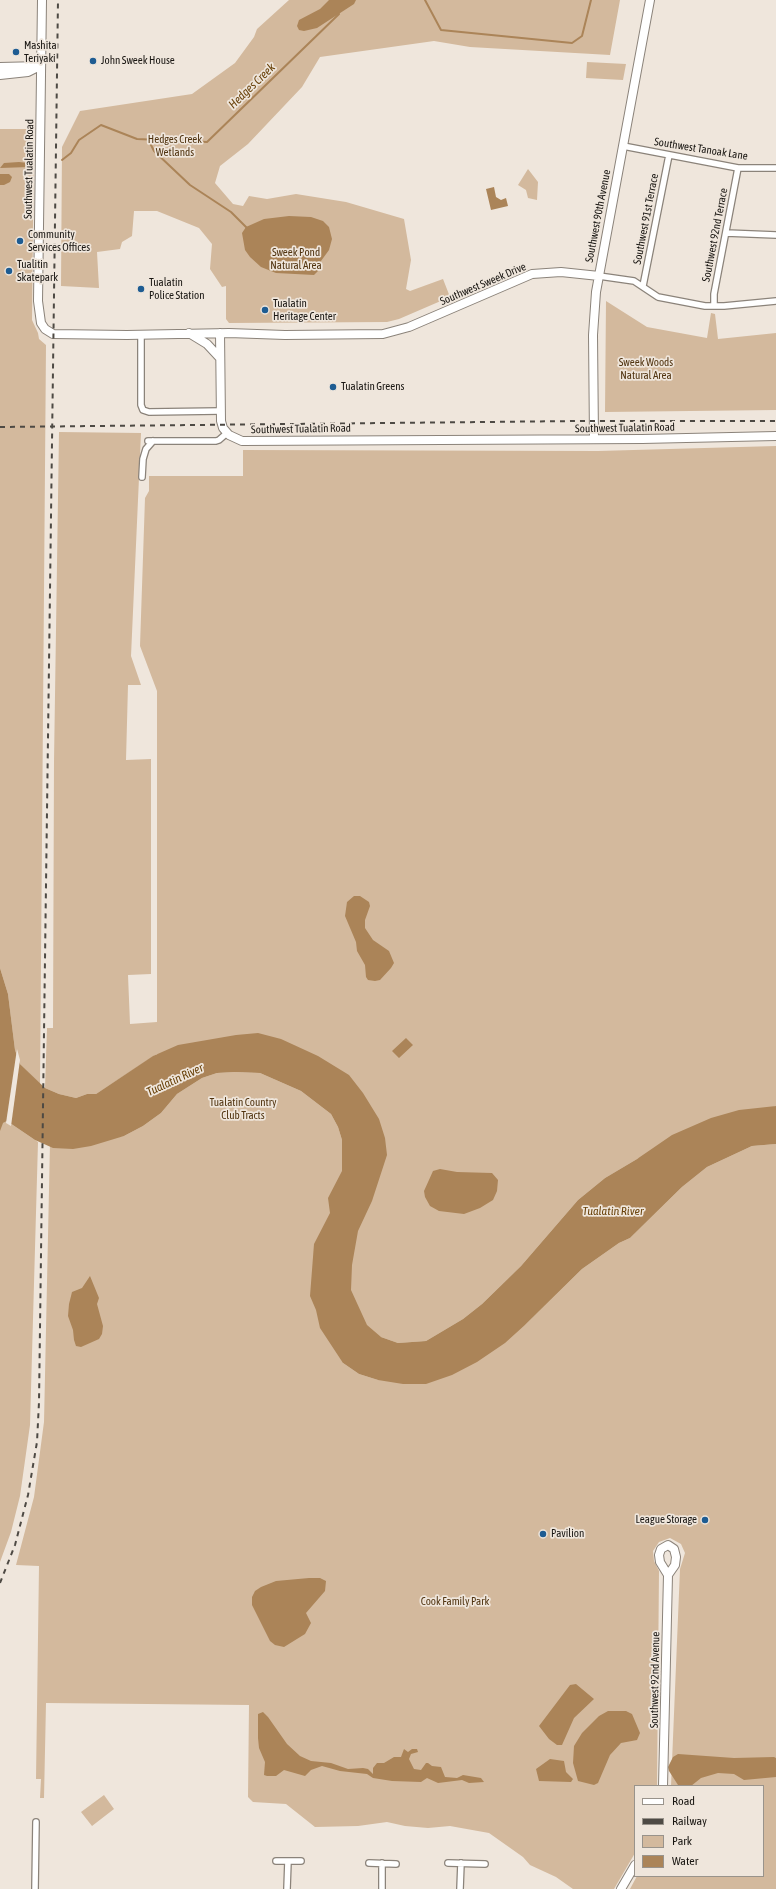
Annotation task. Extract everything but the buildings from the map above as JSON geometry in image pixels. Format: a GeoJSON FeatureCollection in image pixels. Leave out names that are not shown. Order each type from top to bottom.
{"type":"FeatureCollection","features":[{"type":"Feature","properties":{"kind":"main road","name":"Southwest Tualatin Road"},"geometry":{"type":"LineString","coordinates":[[42,0],[40,66],[42,92],[38,301],[41,323],[49,332],[60,335],[220,333]]}},
{"type":"Feature","properties":{"kind":"main road","name":"Southwest 90th Avenue"},"geometry":{"type":"LineString","coordinates":[[594,439],[593,335],[599,276],[650,0]]}},
{"type":"Feature","properties":{"kind":"main road"},"geometry":{"type":"LineString","coordinates":[[0,67],[40,66]]}},
{"type":"Feature","properties":{"kind":"main road"},"geometry":{"type":"LineString","coordinates":[[0,75],[28,72],[40,66]]}},
{"type":"Feature","properties":{"kind":"main road","name":"Southwest Sweek Drive"},"geometry":{"type":"LineString","coordinates":[[220,333],[285,335],[390,333],[409,327],[532,274],[561,272],[599,276]]}},
{"type":"Feature","properties":{"kind":"main road"},"geometry":{"type":"LineString","coordinates":[[189,333],[207,344],[220,358]]}},
{"type":"Feature","properties":{"kind":"main road"},"geometry":{"type":"LineString","coordinates":[[220,333],[220,412],[222,425],[227,433]]}},
{"type":"Feature","properties":{"kind":"main road","name":"Southwest Tualatin Road"},"geometry":{"type":"LineString","coordinates":[[227,433],[238,440],[251,441],[594,439],[776,436]]}},
{"type":"Feature","properties":{"kind":"main road","name":"Southwest 92nd Avenue"},"geometry":{"type":"LineString","coordinates":[[663,1785],[668,1575]]}},
{"type":"Feature","properties":{"kind":"main road"},"geometry":{"type":"LineString","coordinates":[[621,1889],[634,1867]]}},
{"type":"Feature","properties":{"kind":"street","name":"Southwest Tanoak Lane"},"geometry":{"type":"LineString","coordinates":[[623,146],[738,168],[776,168]]}},
{"type":"Feature","properties":{"kind":"street","name":"Southwest 91st Terrace"},"geometry":{"type":"LineString","coordinates":[[643,286],[669,155]]}},
{"type":"Feature","properties":{"kind":"street","name":"Southwest 92nd Terrace"},"geometry":{"type":"LineString","coordinates":[[714,306],[714,294],[738,168]]}},
{"type":"Feature","properties":{"kind":"street"},"geometry":{"type":"LineString","coordinates":[[726,233],[776,235]]}},
{"type":"Feature","properties":{"kind":"street","name":"Southwest Sweek Drive"},"geometry":{"type":"LineString","coordinates":[[599,276],[623,278],[634,281],[658,297],[665,299],[714,306],[776,301]]}},
{"type":"Feature","properties":{"kind":"street"},"geometry":{"type":"LineString","coordinates":[[141,334],[141,405],[143,410],[149,412],[220,412]]}},
{"type":"Feature","properties":{"kind":"street"},"geometry":{"type":"LineString","coordinates":[[142,477],[143,459],[150,441],[216,441],[220,440],[227,433]]}},
{"type":"Feature","properties":{"kind":"street"},"geometry":{"type":"LineString","coordinates":[[35,1889],[36,1822]]}},
{"type":"Feature","properties":{"kind":"street"},"geometry":{"type":"LineString","coordinates":[[276,1861],[302,1861]]}},
{"type":"Feature","properties":{"kind":"street"},"geometry":{"type":"LineString","coordinates":[[288,1861],[288,1889]]}},
{"type":"Feature","properties":{"kind":"street"},"geometry":{"type":"LineString","coordinates":[[369,1863],[396,1864]]}},
{"type":"Feature","properties":{"kind":"street"},"geometry":{"type":"LineString","coordinates":[[382,1863],[382,1889]]}},
{"type":"Feature","properties":{"kind":"street"},"geometry":{"type":"LineString","coordinates":[[448,1863],[485,1864]]}},
{"type":"Feature","properties":{"kind":"street"},"geometry":{"type":"LineString","coordinates":[[460,1889],[461,1863]]}},
{"type":"Feature","properties":{"kind":"green space"},"geometry":{"type":"Polygon","coordinates":[[[289,0],[620,0],[610,55],[470,47],[434,41],[320,57],[302,87],[248,144],[220,166],[215,183],[233,204],[243,206],[249,196],[267,199],[296,194],[346,202],[404,219],[411,260],[406,289],[410,291],[443,279],[450,297],[399,319],[387,322],[229,323],[226,319],[226,286],[222,287],[210,269],[212,244],[199,228],[157,211],[134,211],[132,236],[122,242],[120,249],[97,252],[99,288],[61,286],[62,147],[80,111],[192,94],[235,63],[254,37],[257,29],[289,0]]]}},
{"type":"Feature","properties":{"kind":"green space"},"geometry":{"type":"Polygon","coordinates":[[[587,62],[626,64],[623,80],[586,78],[587,62]]]}},
{"type":"Feature","properties":{"kind":"green space"},"geometry":{"type":"Polygon","coordinates":[[[0,129],[34,129],[32,320],[39,339],[46,345],[40,1084],[20,1064],[15,1050],[8,994],[0,968],[0,129]]]}},
{"type":"Feature","properties":{"kind":"green space"},"geometry":{"type":"Polygon","coordinates":[[[528,169],[538,182],[537,200],[528,198],[526,190],[518,185],[528,169]]]}},
{"type":"Feature","properties":{"kind":"green space","name":"Sweek Woods Natural Area"},"geometry":{"type":"Polygon","coordinates":[[[606,301],[647,327],[707,338],[711,313],[715,314],[718,339],[776,333],[776,410],[605,412],[606,301]]]}},
{"type":"Feature","properties":{"kind":"green space"},"geometry":{"type":"Polygon","coordinates":[[[59,432],[141,433],[131,656],[141,685],[128,685],[126,760],[151,759],[151,974],[128,975],[130,1024],[157,1022],[157,691],[140,646],[145,498],[149,491],[149,476],[243,476],[243,450],[598,451],[776,446],[776,1106],[637,1159],[605,1178],[578,1200],[521,1266],[482,1304],[463,1319],[426,1341],[398,1343],[381,1337],[343,1363],[359,1374],[378,1380],[526,1324],[582,1269],[619,1243],[630,1238],[682,1187],[707,1167],[752,1146],[776,1144],[776,1889],[630,1889],[636,1877],[764,1877],[764,1785],[671,1785],[680,1569],[685,1553],[681,1544],[670,1538],[659,1542],[653,1551],[654,1561],[659,1571],[657,1785],[634,1785],[634,1855],[614,1889],[573,1889],[556,1877],[530,1865],[523,1857],[489,1833],[450,1826],[428,1828],[405,1826],[387,1822],[358,1826],[315,1827],[286,1804],[253,1802],[248,1797],[249,1705],[46,1703],[44,1798],[40,1798],[41,1779],[36,1779],[39,1566],[16,1565],[34,1497],[44,1422],[50,1143],[124,1136],[143,1126],[161,1113],[177,1094],[202,1078],[217,1073],[260,1073],[301,1091],[331,1114],[338,1127],[342,1140],[343,1122],[303,1089],[260,1071],[157,1054],[96,1094],[87,1094],[76,1098],[59,1094],[45,1088],[47,1028],[53,1028],[54,761],[59,432]]]}},
{"type":"Feature","properties":{"kind":"green space"},"geometry":{"type":"Polygon","coordinates":[[[7,1121],[38,1142],[30,1425],[20,1496],[11,1532],[0,1562],[0,1124],[7,1121]]]}},
{"type":"Feature","properties":{"kind":"green space"},"geometry":{"type":"Polygon","coordinates":[[[104,1795],[114,1809],[92,1826],[81,1812],[104,1795]]]}},
{"type":"Feature","properties":{"kind":"water"},"geometry":{"type":"Polygon","coordinates":[[[329,0],[356,0],[354,4],[317,28],[304,31],[299,30],[297,26],[299,20],[320,9],[329,0]]]}},
{"type":"Feature","properties":{"kind":"water"},"geometry":{"type":"Polygon","coordinates":[[[4,163],[28,163],[29,167],[0,168],[4,163]]]}},
{"type":"Feature","properties":{"kind":"water"},"geometry":{"type":"Polygon","coordinates":[[[0,174],[9,174],[12,177],[10,182],[0,185],[0,174]]]}},
{"type":"Feature","properties":{"kind":"water"},"geometry":{"type":"Polygon","coordinates":[[[494,187],[496,197],[501,200],[506,198],[508,206],[491,210],[486,189],[494,187]]]}},
{"type":"Feature","properties":{"kind":"water"},"geometry":{"type":"Polygon","coordinates":[[[289,216],[311,217],[323,221],[329,227],[332,239],[329,250],[321,261],[318,271],[314,275],[276,273],[261,267],[245,250],[242,233],[246,227],[264,219],[289,216]]]}},
{"type":"Feature","properties":{"kind":"water"},"geometry":{"type":"Polygon","coordinates":[[[354,896],[360,896],[369,902],[370,906],[365,920],[365,928],[373,940],[389,951],[394,963],[380,980],[368,980],[366,977],[365,965],[357,951],[356,942],[345,916],[347,902],[354,896]]]}},
{"type":"Feature","properties":{"kind":"water","name":"Tualatin River"},"geometry":{"type":"Polygon","coordinates":[[[0,968],[8,994],[15,1050],[20,1064],[45,1088],[59,1094],[76,1098],[87,1094],[96,1094],[153,1056],[178,1045],[236,1035],[258,1033],[281,1039],[318,1056],[349,1075],[363,1093],[379,1119],[385,1138],[387,1155],[372,1201],[358,1231],[352,1265],[351,1290],[367,1325],[381,1337],[398,1343],[426,1341],[463,1319],[482,1304],[521,1266],[578,1200],[605,1178],[637,1159],[672,1135],[711,1118],[739,1110],[776,1106],[776,1144],[752,1146],[707,1167],[682,1187],[630,1238],[619,1243],[582,1269],[505,1343],[477,1362],[452,1375],[426,1384],[403,1384],[378,1380],[359,1374],[343,1363],[320,1328],[316,1310],[310,1296],[314,1244],[330,1213],[328,1198],[342,1171],[342,1140],[338,1127],[331,1114],[301,1091],[260,1073],[235,1072],[217,1073],[202,1078],[177,1094],[161,1113],[143,1126],[124,1136],[91,1146],[73,1149],[53,1148],[35,1140],[7,1121],[3,1123],[0,1131],[0,968]]]}},
{"type":"Feature","properties":{"kind":"water"},"geometry":{"type":"Polygon","coordinates":[[[406,1038],[413,1045],[399,1058],[392,1051],[406,1038]]]}},
{"type":"Feature","properties":{"kind":"water"},"geometry":{"type":"Polygon","coordinates":[[[440,1169],[457,1172],[492,1173],[498,1180],[497,1191],[493,1200],[480,1208],[464,1214],[439,1211],[430,1206],[425,1197],[424,1191],[433,1171],[440,1169]]]}},
{"type":"Feature","properties":{"kind":"water"},"geometry":{"type":"Polygon","coordinates":[[[90,1276],[99,1298],[97,1304],[103,1326],[102,1334],[99,1339],[81,1347],[76,1346],[74,1340],[73,1330],[68,1316],[69,1304],[72,1292],[82,1288],[90,1276]]]}},
{"type":"Feature","properties":{"kind":"water"},"geometry":{"type":"Polygon","coordinates":[[[320,1578],[326,1581],[325,1591],[306,1613],[311,1623],[305,1634],[284,1647],[275,1645],[270,1641],[252,1605],[252,1597],[255,1591],[276,1581],[320,1578]]]}},
{"type":"Feature","properties":{"kind":"water"},"geometry":{"type":"Polygon","coordinates":[[[576,1684],[594,1699],[574,1718],[562,1745],[557,1745],[549,1739],[539,1726],[570,1685],[576,1684]]]}},
{"type":"Feature","properties":{"kind":"water"},"geometry":{"type":"Polygon","coordinates":[[[608,1711],[626,1711],[632,1714],[640,1733],[637,1740],[621,1743],[610,1755],[598,1783],[594,1785],[578,1781],[573,1763],[574,1746],[582,1733],[599,1716],[608,1711]]]}},
{"type":"Feature","properties":{"kind":"water"},"geometry":{"type":"Polygon","coordinates":[[[263,1712],[287,1744],[300,1756],[311,1761],[331,1763],[348,1769],[368,1769],[373,1774],[373,1768],[377,1763],[384,1763],[394,1757],[401,1757],[404,1749],[408,1752],[412,1749],[417,1749],[418,1752],[411,1754],[409,1759],[414,1769],[421,1770],[426,1763],[428,1763],[432,1766],[441,1767],[445,1777],[457,1778],[463,1775],[481,1778],[484,1782],[469,1783],[462,1780],[438,1783],[427,1778],[421,1782],[392,1781],[373,1778],[367,1774],[340,1771],[322,1766],[311,1770],[305,1776],[284,1770],[276,1776],[267,1776],[264,1775],[265,1762],[259,1748],[258,1738],[258,1714],[263,1712]]]}},
{"type":"Feature","properties":{"kind":"water"},"geometry":{"type":"Polygon","coordinates":[[[678,1754],[734,1758],[774,1757],[776,1758],[776,1777],[744,1780],[734,1774],[718,1773],[701,1778],[692,1785],[678,1785],[668,1767],[673,1757],[678,1754]]]}},
{"type":"Feature","properties":{"kind":"water"},"geometry":{"type":"Polygon","coordinates":[[[550,1759],[564,1761],[566,1772],[573,1779],[571,1782],[539,1781],[536,1769],[550,1759]]]}},
{"type":"Feature","properties":{"kind":"pier"},"geometry":{"type":"Polygon","coordinates":[[[17,1049],[20,1060],[11,1126],[6,1123],[17,1049]]]}},
{"type":"Feature","properties":{"kind":"waterway"},"geometry":{"type":"LineString","coordinates":[[425,0],[441,30],[572,43],[582,36],[591,0]]}},
{"type":"Feature","properties":{"kind":"waterway","name":"Hedges Creek"},"geometry":{"type":"LineString","coordinates":[[62,160],[71,153],[79,140],[101,125],[137,139],[207,142],[339,14]]}},
{"type":"Feature","properties":{"kind":"waterway","name":"Hedges Creek"},"geometry":{"type":"LineString","coordinates":[[148,139],[154,151],[190,185],[231,212],[247,228]]}},
{"type":"Feature","properties":{"kind":"railway"},"geometry":{"type":"LineString","coordinates":[[0,1583],[15,1545],[28,1495],[37,1442],[39,1402],[58,0]]}},
{"type":"Feature","properties":{"kind":"railway"},"geometry":{"type":"LineString","coordinates":[[0,427],[580,421],[776,421]]}},
{"type":"Feature","properties":{"kind":"place","name":"Mashita Teriyaki"},"geometry":{"type":"Point","coordinates":[16,52]}},
{"type":"Feature","properties":{"kind":"place","name":"John Sweek House"},"geometry":{"type":"Point","coordinates":[93,61]}},
{"type":"Feature","properties":{"kind":"place","name":"Community Services Offices"},"geometry":{"type":"Point","coordinates":[20,241]}},
{"type":"Feature","properties":{"kind":"place","name":"Tualitin Skatepark"},"geometry":{"type":"Point","coordinates":[9,271]}},
{"type":"Feature","properties":{"kind":"place","name":"Tualatin Police Station"},"geometry":{"type":"Point","coordinates":[141,289]}},
{"type":"Feature","properties":{"kind":"place","name":"Tualatin Heritage Center"},"geometry":{"type":"Point","coordinates":[265,310]}},
{"type":"Feature","properties":{"kind":"place","name":"Tualatin Greens"},"geometry":{"type":"Point","coordinates":[333,387]}},
{"type":"Feature","properties":{"kind":"place","name":"League Storage"},"geometry":{"type":"Point","coordinates":[705,1520]}},
{"type":"Feature","properties":{"kind":"place","name":"Pavilion"},"geometry":{"type":"Point","coordinates":[543,1534]}},
{"type":"Feature","properties":{"kind":"park label","name":"Hedges Creek Wetlands"},"geometry":{"type":"Point","coordinates":[175,146]}},
{"type":"Feature","properties":{"kind":"park label","name":"Sweek Pond Natural Area"},"geometry":{"type":"Point","coordinates":[296,259]}},
{"type":"Feature","properties":{"kind":"park label","name":"Tualatin Country Club Tracts"},"geometry":{"type":"Point","coordinates":[243,1109]}},
{"type":"Feature","properties":{"kind":"park label","name":"Cook Family Park"},"geometry":{"type":"Point","coordinates":[455,1602]}}]}
